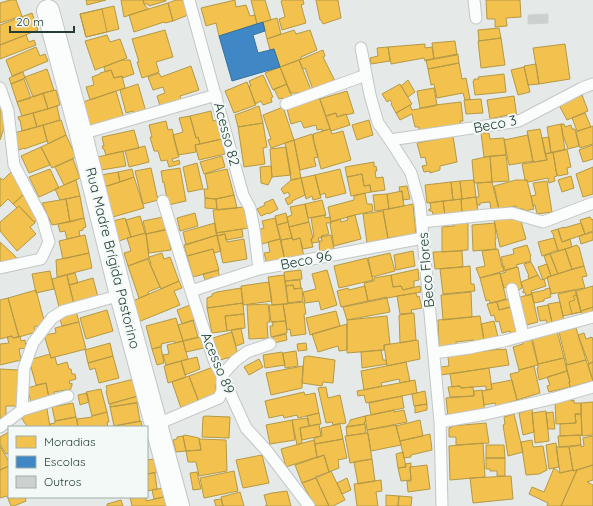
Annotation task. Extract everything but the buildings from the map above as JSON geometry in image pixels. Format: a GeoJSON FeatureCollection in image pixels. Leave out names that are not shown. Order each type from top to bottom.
{"type":"FeatureCollection","features":[{"type":"Feature","properties":{"kind":"street","name":"Rua Madre Brígida Pastorino"},"geometry":{"type":"LineString","coordinates":[[48,11],[155,425],[178,506]]}},
{"type":"Feature","properties":{"kind":"lane","name":"Acesso 82"},"geometry":{"type":"LineString","coordinates":[[189,0],[243,195],[250,208],[259,269]]}},
{"type":"Feature","properties":{"kind":"lane"},"geometry":{"type":"LineString","coordinates":[[474,0],[476,18]]}},
{"type":"Feature","properties":{"kind":"lane","name":"Beco Flores"},"geometry":{"type":"LineString","coordinates":[[361,48],[370,95],[378,123],[411,173],[420,205],[440,422],[442,506]]}},
{"type":"Feature","properties":{"kind":"lane"},"geometry":{"type":"LineString","coordinates":[[286,104],[366,75]]}},
{"type":"Feature","properties":{"kind":"lane","name":"Beco 3"},"geometry":{"type":"LineString","coordinates":[[390,140],[519,121],[582,88],[593,84]]}},
{"type":"Feature","properties":{"kind":"lane"},"geometry":{"type":"LineString","coordinates":[[0,88],[8,111],[14,165],[42,218],[50,242],[41,259],[0,268]]}},
{"type":"Feature","properties":{"kind":"lane"},"geometry":{"type":"LineString","coordinates":[[81,134],[216,95]]}},
{"type":"Feature","properties":{"kind":"lane","name":"Acesso 89"},"geometry":{"type":"LineString","coordinates":[[163,201],[215,362],[246,428],[267,451],[309,506]]}},
{"type":"Feature","properties":{"kind":"lane"},"geometry":{"type":"LineString","coordinates":[[422,222],[512,213],[543,222],[593,205]]}},
{"type":"Feature","properties":{"kind":"lane","name":"Beco 96"},"geometry":{"type":"LineString","coordinates":[[191,291],[259,269],[423,238]]}},
{"type":"Feature","properties":{"kind":"lane"},"geometry":{"type":"LineString","coordinates":[[512,289],[523,335]]}},
{"type":"Feature","properties":{"kind":"lane"},"geometry":{"type":"LineString","coordinates":[[22,410],[24,368],[33,343],[52,318],[63,311],[121,295]]}},
{"type":"Feature","properties":{"kind":"lane"},"geometry":{"type":"LineString","coordinates":[[434,353],[504,341],[593,316]]}},
{"type":"Feature","properties":{"kind":"lane"},"geometry":{"type":"LineString","coordinates":[[155,425],[219,398],[222,391],[222,375],[235,361],[248,352],[270,344]]}},
{"type":"Feature","properties":{"kind":"lane"},"geometry":{"type":"LineString","coordinates":[[440,422],[486,414],[555,398],[593,387]]}},
{"type":"Feature","properties":{"kind":"lane"},"geometry":{"type":"LineString","coordinates":[[0,427],[22,410],[68,396]]}}]}
